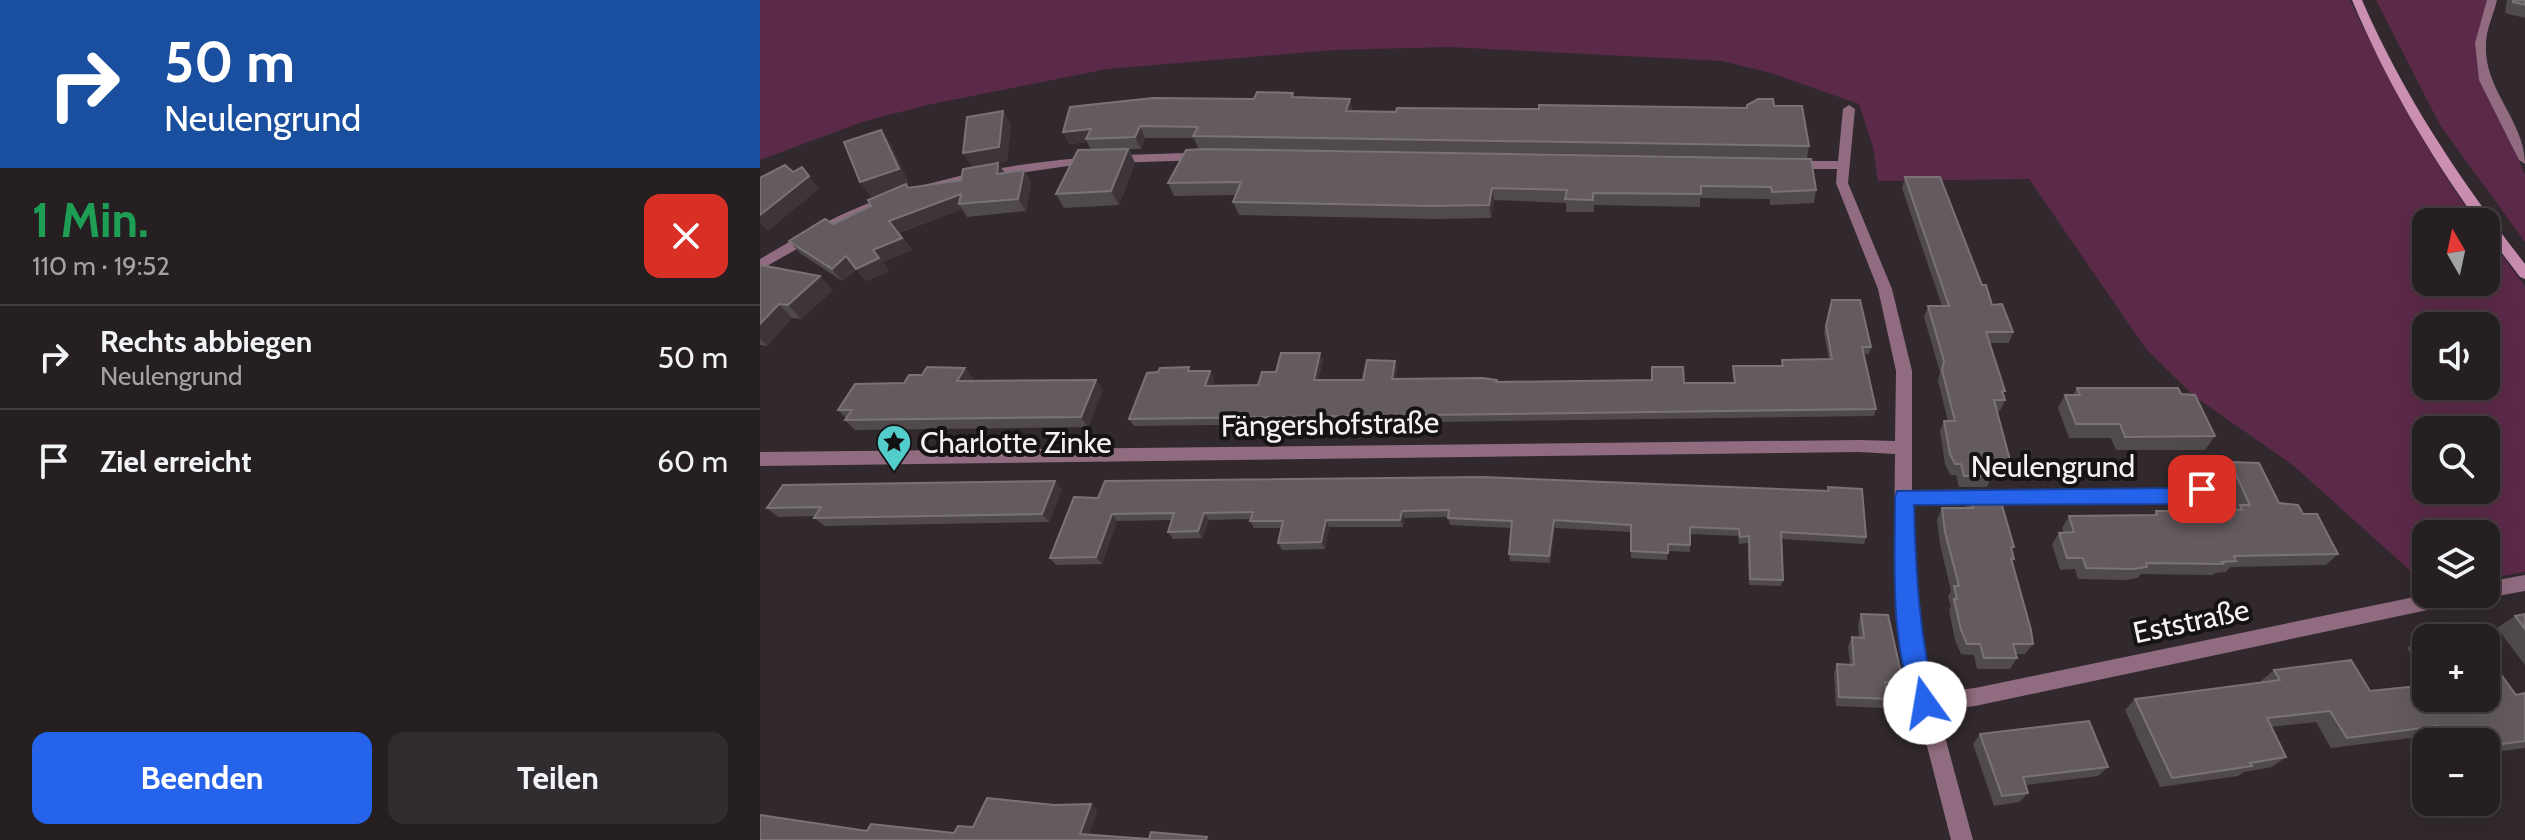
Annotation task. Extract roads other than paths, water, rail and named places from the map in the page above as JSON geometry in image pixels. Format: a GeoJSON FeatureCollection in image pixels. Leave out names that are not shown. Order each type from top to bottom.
{"type":"FeatureCollection","features":[{"type":"Feature","properties":{"kind":"main road"},"geometry":{"type":"LineString","coordinates":[[2357,0],[2401,97],[2444,167],[2475,208]]}},
{"type":"Feature","properties":{"kind":"main road"},"geometry":{"type":"LineString","coordinates":[[2500,238],[2518,258],[2525,274]]}},
{"type":"Feature","properties":{"kind":"street"},"geometry":{"type":"LineString","coordinates":[[2492,0],[2480,43],[2485,80],[2525,160]]}},
{"type":"Feature","properties":{"kind":"street"},"geometry":{"type":"LineString","coordinates":[[1849,109],[1842,183],[1885,289],[1904,371],[1901,448],[1906,597],[1912,648],[1962,840]]}},
{"type":"Feature","properties":{"kind":"street"},"geometry":{"type":"LineString","coordinates":[[760,265],[791,244],[861,210],[950,179],[1082,159],[1220,157]]}},
{"type":"Feature","properties":{"kind":"street"},"geometry":{"type":"LineString","coordinates":[[1779,164],[1844,165]]}},
{"type":"Feature","properties":{"kind":"street","name":"Fängershofstraße"},"geometry":{"type":"LineString","coordinates":[[760,459],[1811,446],[1901,448]]}},
{"type":"Feature","properties":{"kind":"street","name":"Neulengrund"},"geometry":{"type":"LineString","coordinates":[[1904,497],[2175,496],[2202,489]]}},
{"type":"Feature","properties":{"kind":"street"},"geometry":{"type":"LineString","coordinates":[[2500,587],[2525,583]]}},
{"type":"Feature","properties":{"kind":"street","name":"Eststraße"},"geometry":{"type":"LineString","coordinates":[[1925,703],[1975,697],[2412,606]]}},
{"type":"Feature","properties":{"kind":"place","name":"Charlotte Zinke"},"geometry":{"type":"Point","coordinates":[894,473]}}]}
